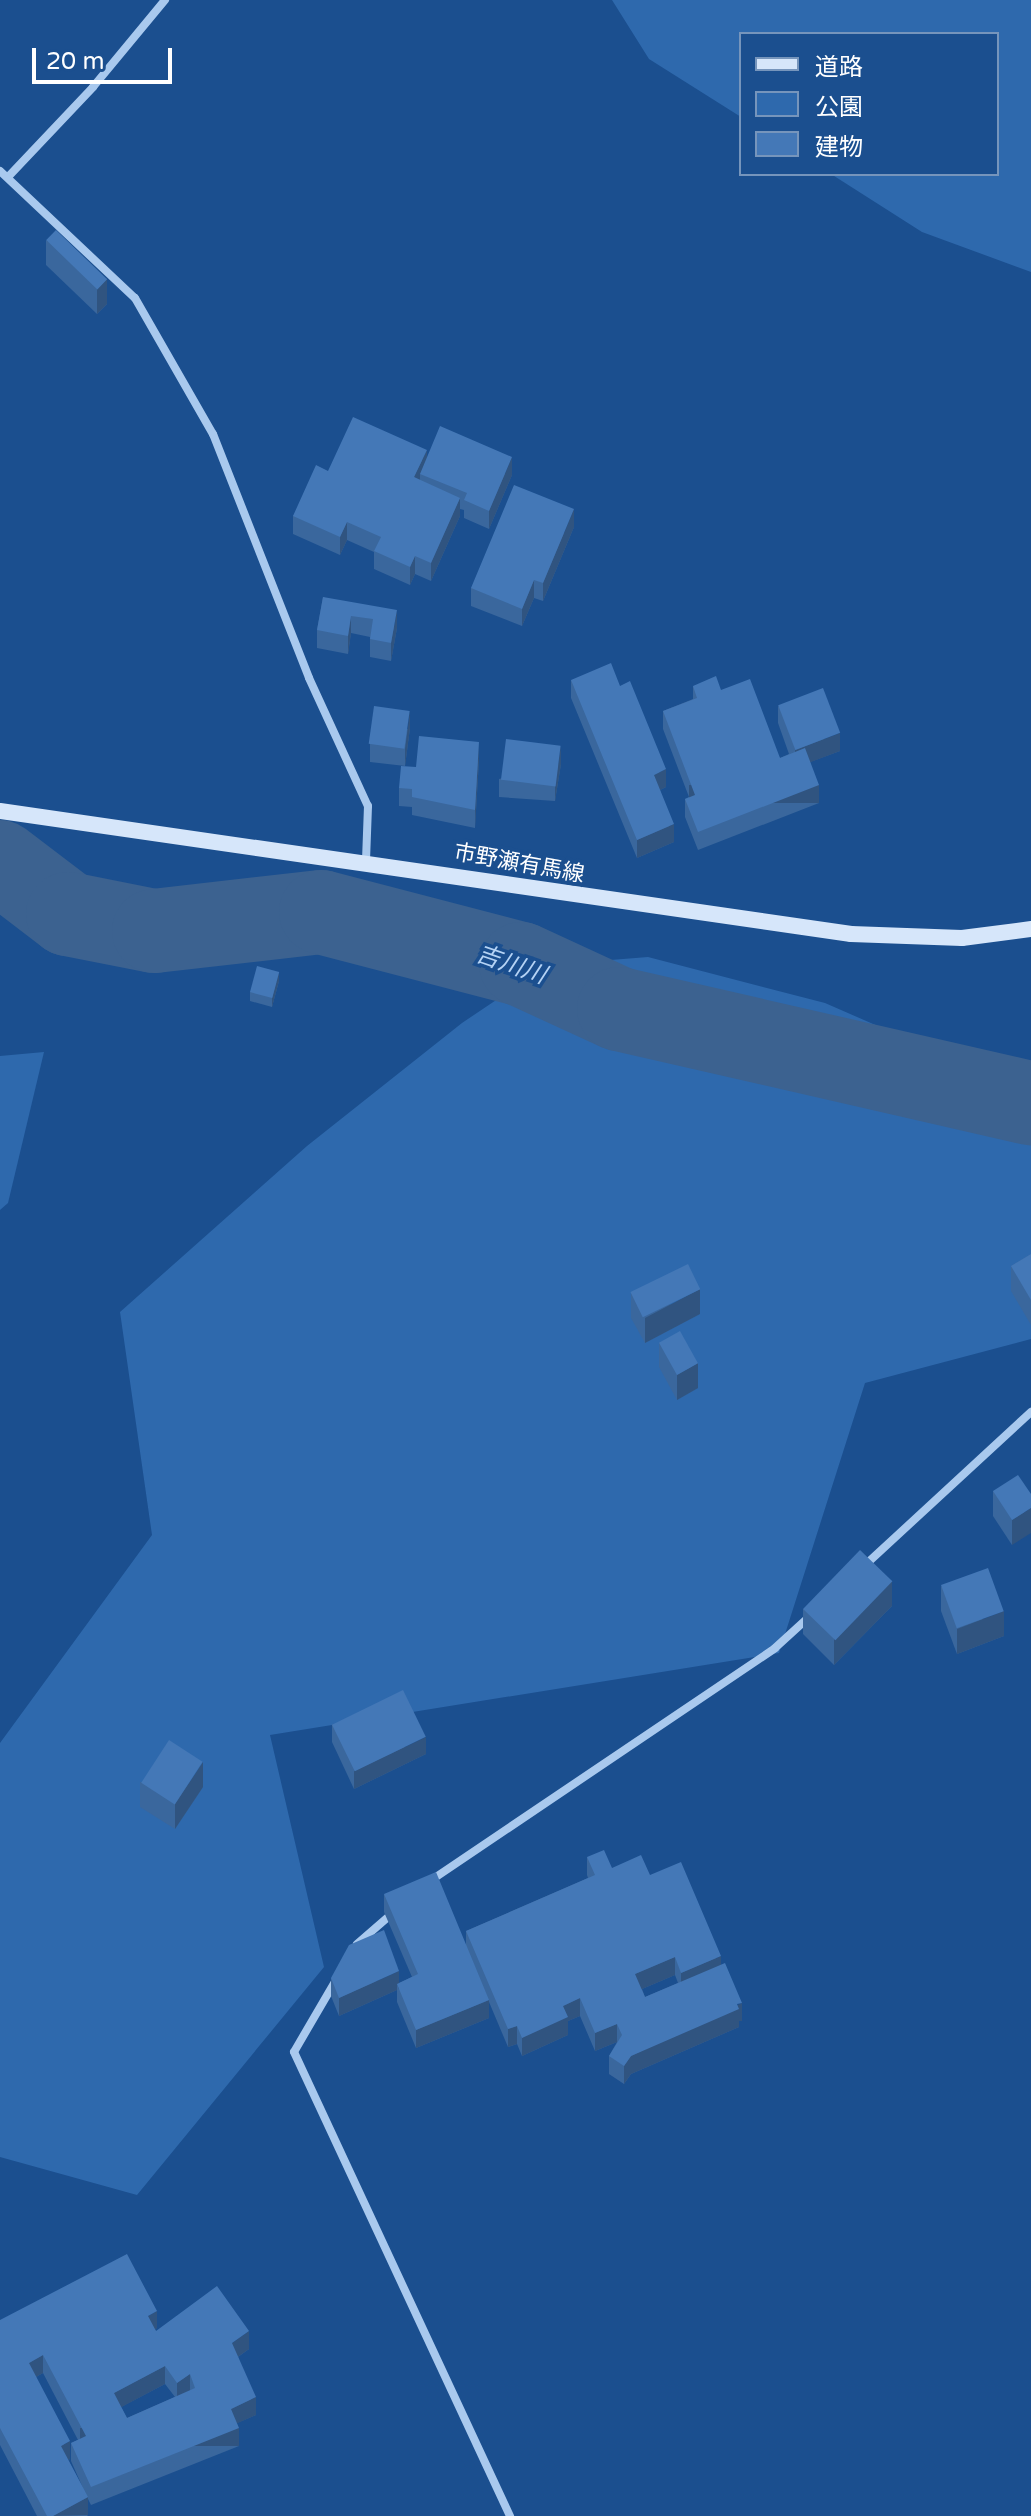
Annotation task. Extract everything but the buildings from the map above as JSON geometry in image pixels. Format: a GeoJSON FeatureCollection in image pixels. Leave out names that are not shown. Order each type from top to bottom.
{"type":"FeatureCollection","features":[{"type":"Feature","properties":{"kind":"main road","name":"市野瀬有馬線"},"geometry":{"type":"LineString","coordinates":[[0,811],[366,860],[604,901],[851,934],[962,938],[1031,929]]}},
{"type":"Feature","properties":{"kind":"street"},"geometry":{"type":"LineString","coordinates":[[165,0],[93,87],[4,174],[135,298],[213,434],[309,678],[368,806],[366,860]]}},
{"type":"Feature","properties":{"kind":"street"},"geometry":{"type":"LineString","coordinates":[[857,1573],[1031,1412]]}},
{"type":"Feature","properties":{"kind":"street"},"geometry":{"type":"LineString","coordinates":[[425,1884],[775,1648],[822,1605]]}},
{"type":"Feature","properties":{"kind":"street"},"geometry":{"type":"LineString","coordinates":[[348,1959],[402,1905]]}},
{"type":"Feature","properties":{"kind":"street"},"geometry":{"type":"LineString","coordinates":[[340,1973],[294,2052],[510,2516]]}},
{"type":"Feature","properties":{"kind":"green space"},"geometry":{"type":"Polygon","coordinates":[[[612,0],[1031,0],[1031,272],[922,232],[834,176],[999,176],[999,32],[739,32],[739,116],[649,59],[612,0]]]}},
{"type":"Feature","properties":{"kind":"green space"},"geometry":{"type":"Polygon","coordinates":[[[648,957],[825,1003],[974,1068],[1031,1139],[1031,1339],[865,1383],[779,1653],[270,1735],[324,1967],[137,2195],[0,2157],[0,1743],[152,1535],[120,1312],[307,1146],[462,1023],[548,965],[648,957]]]}},
{"type":"Feature","properties":{"kind":"green space"},"geometry":{"type":"Polygon","coordinates":[[[44,1052],[8,1203],[0,1210],[0,1056],[44,1052]]]}},
{"type":"Feature","properties":{"kind":"waterway","name":"吉川川"},"geometry":{"type":"LineString","coordinates":[[0,862],[68,914],[154,931],[321,912],[521,964],[619,1009],[1031,1103]]}}]}
